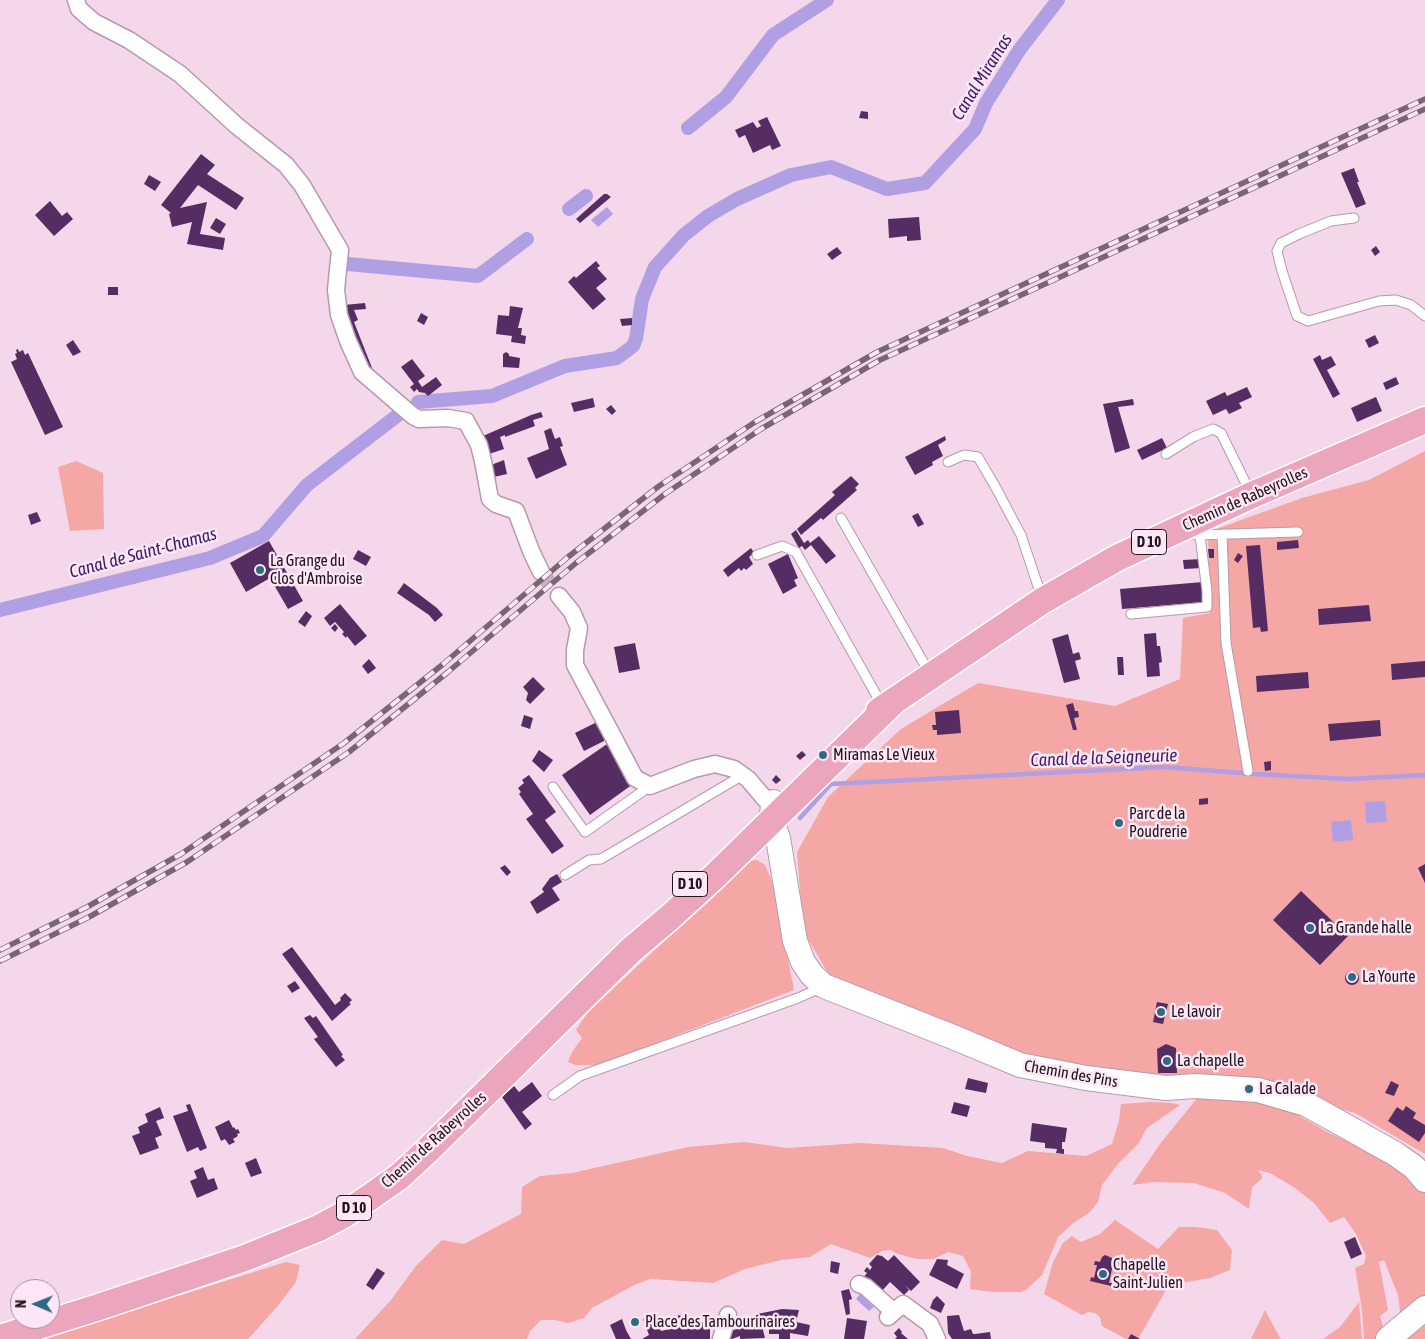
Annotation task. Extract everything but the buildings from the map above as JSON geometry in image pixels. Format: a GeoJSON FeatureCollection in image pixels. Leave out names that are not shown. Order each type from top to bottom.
{"type":"FeatureCollection","features":[{"type":"Feature","properties":{"kind":"main road","name":"Chemin de Rabeyrolles"},"geometry":{"type":"LineString","coordinates":[[631,950],[663,911],[775,814],[840,738],[1042,601],[1118,558],[1171,532],[1425,420]]}},
{"type":"Feature","properties":{"kind":"main road","name":"Chemin de Rabeyrolles"},"geometry":{"type":"LineString","coordinates":[[0,1338],[244,1258],[318,1228],[345,1214],[400,1176],[631,950],[715,876],[775,814],[887,707]]}},
{"type":"Feature","properties":{"kind":"street"},"geometry":{"type":"LineString","coordinates":[[76,0],[79,9],[94,22],[129,40],[180,74],[236,126],[286,165],[302,185],[340,250],[336,290],[339,314],[348,341],[362,372],[413,416],[419,419],[448,418],[466,421],[479,446],[484,461],[490,498],[496,504],[516,511],[541,572]]}},
{"type":"Feature","properties":{"kind":"street"},"geometry":{"type":"LineString","coordinates":[[559,596],[572,612],[579,628],[575,650],[575,665],[635,778],[650,786],[694,769],[715,764],[734,769],[743,775],[765,799],[775,814]]}},
{"type":"Feature","properties":{"kind":"street","name":"Chemin des Pins"},"geometry":{"type":"LineString","coordinates":[[775,814],[792,929],[797,949],[812,975],[824,986],[1020,1065],[1086,1078],[1151,1087],[1196,1086],[1258,1090],[1306,1104],[1394,1153],[1414,1167],[1425,1180]]}},
{"type":"Feature","properties":{"kind":"street"},"geometry":{"type":"LineString","coordinates":[[859,1284],[866,1286],[895,1311],[930,1324],[937,1339]]}},
{"type":"Feature","properties":{"kind":"street"},"geometry":{"type":"LineString","coordinates":[[1388,1339],[1425,1308]]}},
{"type":"Feature","properties":{"kind":"street"},"geometry":{"type":"LineString","coordinates":[[721,1339],[728,1315]]}},
{"type":"Feature","properties":{"kind":"lane"},"geometry":{"type":"LineString","coordinates":[[1354,218],[1330,222],[1299,234],[1281,244],[1277,251],[1298,316],[1308,321],[1379,301],[1396,300],[1411,305],[1425,316]]}},
{"type":"Feature","properties":{"kind":"lane"},"geometry":{"type":"LineString","coordinates":[[1166,454],[1193,437],[1213,429],[1221,433],[1252,495]]}},
{"type":"Feature","properties":{"kind":"lane"},"geometry":{"type":"LineString","coordinates":[[948,462],[964,455],[978,457],[1021,535],[1042,601]]}},
{"type":"Feature","properties":{"kind":"lane"},"geometry":{"type":"LineString","coordinates":[[840,518],[931,676]]}},
{"type":"Feature","properties":{"kind":"lane"},"geometry":{"type":"LineString","coordinates":[[1171,532],[1200,536],[1298,532]]}},
{"type":"Feature","properties":{"kind":"lane"},"geometry":{"type":"LineString","coordinates":[[1222,535],[1226,643],[1248,770]]}},
{"type":"Feature","properties":{"kind":"lane"},"geometry":{"type":"LineString","coordinates":[[1131,614],[1206,607],[1207,591],[1200,536]]}},
{"type":"Feature","properties":{"kind":"lane"},"geometry":{"type":"LineString","coordinates":[[757,556],[782,546],[796,552],[887,707]]}},
{"type":"Feature","properties":{"kind":"lane"},"geometry":{"type":"LineString","coordinates":[[565,875],[590,860],[601,859],[743,775]]}},
{"type":"Feature","properties":{"kind":"lane"},"geometry":{"type":"LineString","coordinates":[[553,787],[585,832],[650,786]]}},
{"type":"Feature","properties":{"kind":"lane"},"geometry":{"type":"LineString","coordinates":[[553,1095],[580,1076],[798,998],[824,986]]}},
{"type":"Feature","properties":{"kind":"shaded area"},"geometry":{"type":"Polygon","coordinates":[[[607,207],[613,214],[598,227],[591,220],[607,207]]]}},
{"type":"Feature","properties":{"kind":"shaded area","name":"Parc de la Poudrerie"},"geometry":{"type":"Polygon","coordinates":[[[1425,451],[1425,1154],[1355,1113],[1252,1084],[1052,1070],[829,975],[803,930],[797,852],[828,797],[901,729],[978,683],[1115,706],[1180,679],[1183,618],[1210,613],[1208,532],[1302,498],[1369,480],[1425,451]]]}},
{"type":"Feature","properties":{"kind":"shaded area"},"geometry":{"type":"Polygon","coordinates":[[[76,461],[103,473],[104,529],[70,531],[58,467],[76,461]]]}},
{"type":"Feature","properties":{"kind":"shaded area"},"geometry":{"type":"Polygon","coordinates":[[[1385,801],[1387,822],[1366,823],[1365,802],[1385,801]]]}},
{"type":"Feature","properties":{"kind":"shaded area"},"geometry":{"type":"Polygon","coordinates":[[[1351,820],[1353,840],[1333,842],[1331,822],[1351,820]]]}},
{"type":"Feature","properties":{"kind":"shaded area"},"geometry":{"type":"Polygon","coordinates":[[[757,860],[765,865],[773,883],[794,990],[599,1065],[575,1065],[568,1062],[572,1052],[582,1038],[576,1030],[588,1012],[751,861],[757,860]]]}},
{"type":"Feature","properties":{"kind":"shaded area"},"geometry":{"type":"Polygon","coordinates":[[[1198,1097],[1260,1101],[1291,1111],[1329,1133],[1377,1154],[1425,1187],[1425,1302],[1397,1318],[1400,1311],[1398,1295],[1384,1260],[1379,1262],[1388,1310],[1380,1316],[1385,1333],[1378,1339],[1364,1339],[1362,1310],[1355,1268],[1364,1264],[1366,1256],[1356,1234],[1344,1217],[1330,1223],[1314,1203],[1295,1188],[1270,1173],[1258,1170],[1263,1178],[1252,1187],[1249,1209],[1225,1193],[1194,1183],[1153,1182],[1132,1185],[1160,1144],[1198,1097]]]}},
{"type":"Feature","properties":{"kind":"shaded area"},"geometry":{"type":"Polygon","coordinates":[[[1150,1102],[1180,1105],[1147,1128],[1138,1144],[1117,1165],[1102,1185],[1098,1202],[1090,1212],[1072,1224],[1058,1237],[1042,1275],[1021,1292],[992,1292],[970,1289],[971,1272],[963,1256],[948,1252],[933,1259],[917,1259],[890,1250],[882,1251],[870,1258],[831,1244],[810,1257],[781,1260],[745,1269],[713,1283],[651,1279],[636,1284],[592,1308],[584,1318],[568,1323],[555,1320],[541,1320],[530,1331],[527,1339],[355,1339],[391,1300],[416,1266],[442,1240],[464,1244],[521,1214],[522,1187],[540,1176],[572,1173],[688,1147],[745,1142],[787,1148],[860,1143],[943,1148],[967,1156],[1002,1163],[1028,1151],[1086,1156],[1112,1144],[1119,1121],[1121,1104],[1150,1102]]]}},
{"type":"Feature","properties":{"kind":"shaded area"},"geometry":{"type":"Polygon","coordinates":[[[1115,1220],[1158,1249],[1179,1227],[1217,1230],[1232,1250],[1230,1270],[1210,1278],[1169,1285],[1138,1339],[1126,1339],[1102,1326],[1100,1317],[1095,1313],[1088,1312],[1082,1315],[1044,1294],[1053,1262],[1063,1243],[1072,1236],[1081,1242],[1100,1234],[1115,1220]]]}},
{"type":"Feature","properties":{"kind":"shaded area"},"geometry":{"type":"Polygon","coordinates":[[[286,1262],[300,1265],[296,1282],[277,1307],[248,1339],[40,1339],[286,1262]]]}},
{"type":"Feature","properties":{"kind":"shaded area"},"geometry":{"type":"Polygon","coordinates":[[[860,1294],[874,1307],[869,1311],[856,1299],[860,1294]]]}},
{"type":"Feature","properties":{"kind":"shaded area"},"geometry":{"type":"Polygon","coordinates":[[[1359,1302],[1362,1339],[1323,1339],[1340,1327],[1359,1302]]]}},
{"type":"Feature","properties":{"kind":"shaded area"},"geometry":{"type":"Polygon","coordinates":[[[1265,1310],[1280,1338],[1282,1339],[1251,1339],[1265,1310]]]}},
{"type":"Feature","properties":{"kind":"shaded area"},"geometry":{"type":"Polygon","coordinates":[[[1425,1319],[1425,1339],[1400,1339],[1425,1319]]]}},
{"type":"Feature","properties":{"kind":"waterway"},"geometry":{"type":"LineString","coordinates":[[688,128],[726,97],[773,35],[827,0]]}},
{"type":"Feature","properties":{"kind":"waterway","name":"Canal Miramas"},"geometry":{"type":"LineString","coordinates":[[418,402],[492,396],[565,366],[617,358],[633,346],[636,339],[642,299],[655,267],[684,235],[708,216],[737,199],[791,175],[831,167],[887,189],[925,183],[975,129],[986,103],[1020,49],[1058,0]]}},
{"type":"Feature","properties":{"kind":"waterway"},"geometry":{"type":"LineString","coordinates":[[569,209],[586,196]]}},
{"type":"Feature","properties":{"kind":"waterway"},"geometry":{"type":"LineString","coordinates":[[347,264],[478,276],[527,239]]}},
{"type":"Feature","properties":{"kind":"waterway","name":"Canal de Saint-Chamas"},"geometry":{"type":"LineString","coordinates":[[0,610],[210,558],[263,536],[307,485],[398,415]]}},
{"type":"Feature","properties":{"kind":"waterway","name":"Canal de la Seigneurie"},"geometry":{"type":"LineString","coordinates":[[800,818],[831,784],[1164,767],[1349,779],[1425,775]]}},
{"type":"Feature","properties":{"kind":"tunnel"},"geometry":{"type":"LineString","coordinates":[[541,572],[559,596]]}},
{"type":"Feature","properties":{"kind":"railway"},"geometry":{"type":"LineString","coordinates":[[0,950],[87,907],[181,854],[344,743],[442,665],[568,557],[659,486],[755,422],[877,352],[1425,99]]}},
{"type":"Feature","properties":{"kind":"railway"},"geometry":{"type":"LineString","coordinates":[[0,961],[89,917],[187,862],[349,752],[448,672],[576,563],[665,494],[761,429],[880,360],[1425,109]]}},
{"type":"Feature","properties":{"kind":"place","name":"La Grange du Clos d'Ambroise"},"geometry":{"type":"Point","coordinates":[260,570]}},
{"type":"Feature","properties":{"kind":"place","name":"Miramas Le Vieux"},"geometry":{"type":"Point","coordinates":[823,755]}},
{"type":"Feature","properties":{"kind":"place","name":"Parc de la Poudrerie"},"geometry":{"type":"Point","coordinates":[1119,823]}},
{"type":"Feature","properties":{"kind":"place","name":"La Grande halle"},"geometry":{"type":"Point","coordinates":[1310,928]}},
{"type":"Feature","properties":{"kind":"place","name":"La Yourte"},"geometry":{"type":"Point","coordinates":[1352,977]}},
{"type":"Feature","properties":{"kind":"place","name":"Le lavoir"},"geometry":{"type":"Point","coordinates":[1161,1012]}},
{"type":"Feature","properties":{"kind":"place","name":"La chapelle"},"geometry":{"type":"Point","coordinates":[1167,1061]}},
{"type":"Feature","properties":{"kind":"place","name":"La Calade"},"geometry":{"type":"Point","coordinates":[1249,1089]}},
{"type":"Feature","properties":{"kind":"place","name":"Chapelle Saint-Julien"},"geometry":{"type":"Point","coordinates":[1103,1274]}},
{"type":"Feature","properties":{"kind":"place","name":"Place des Tambourinaires"},"geometry":{"type":"Point","coordinates":[635,1322]}}]}
